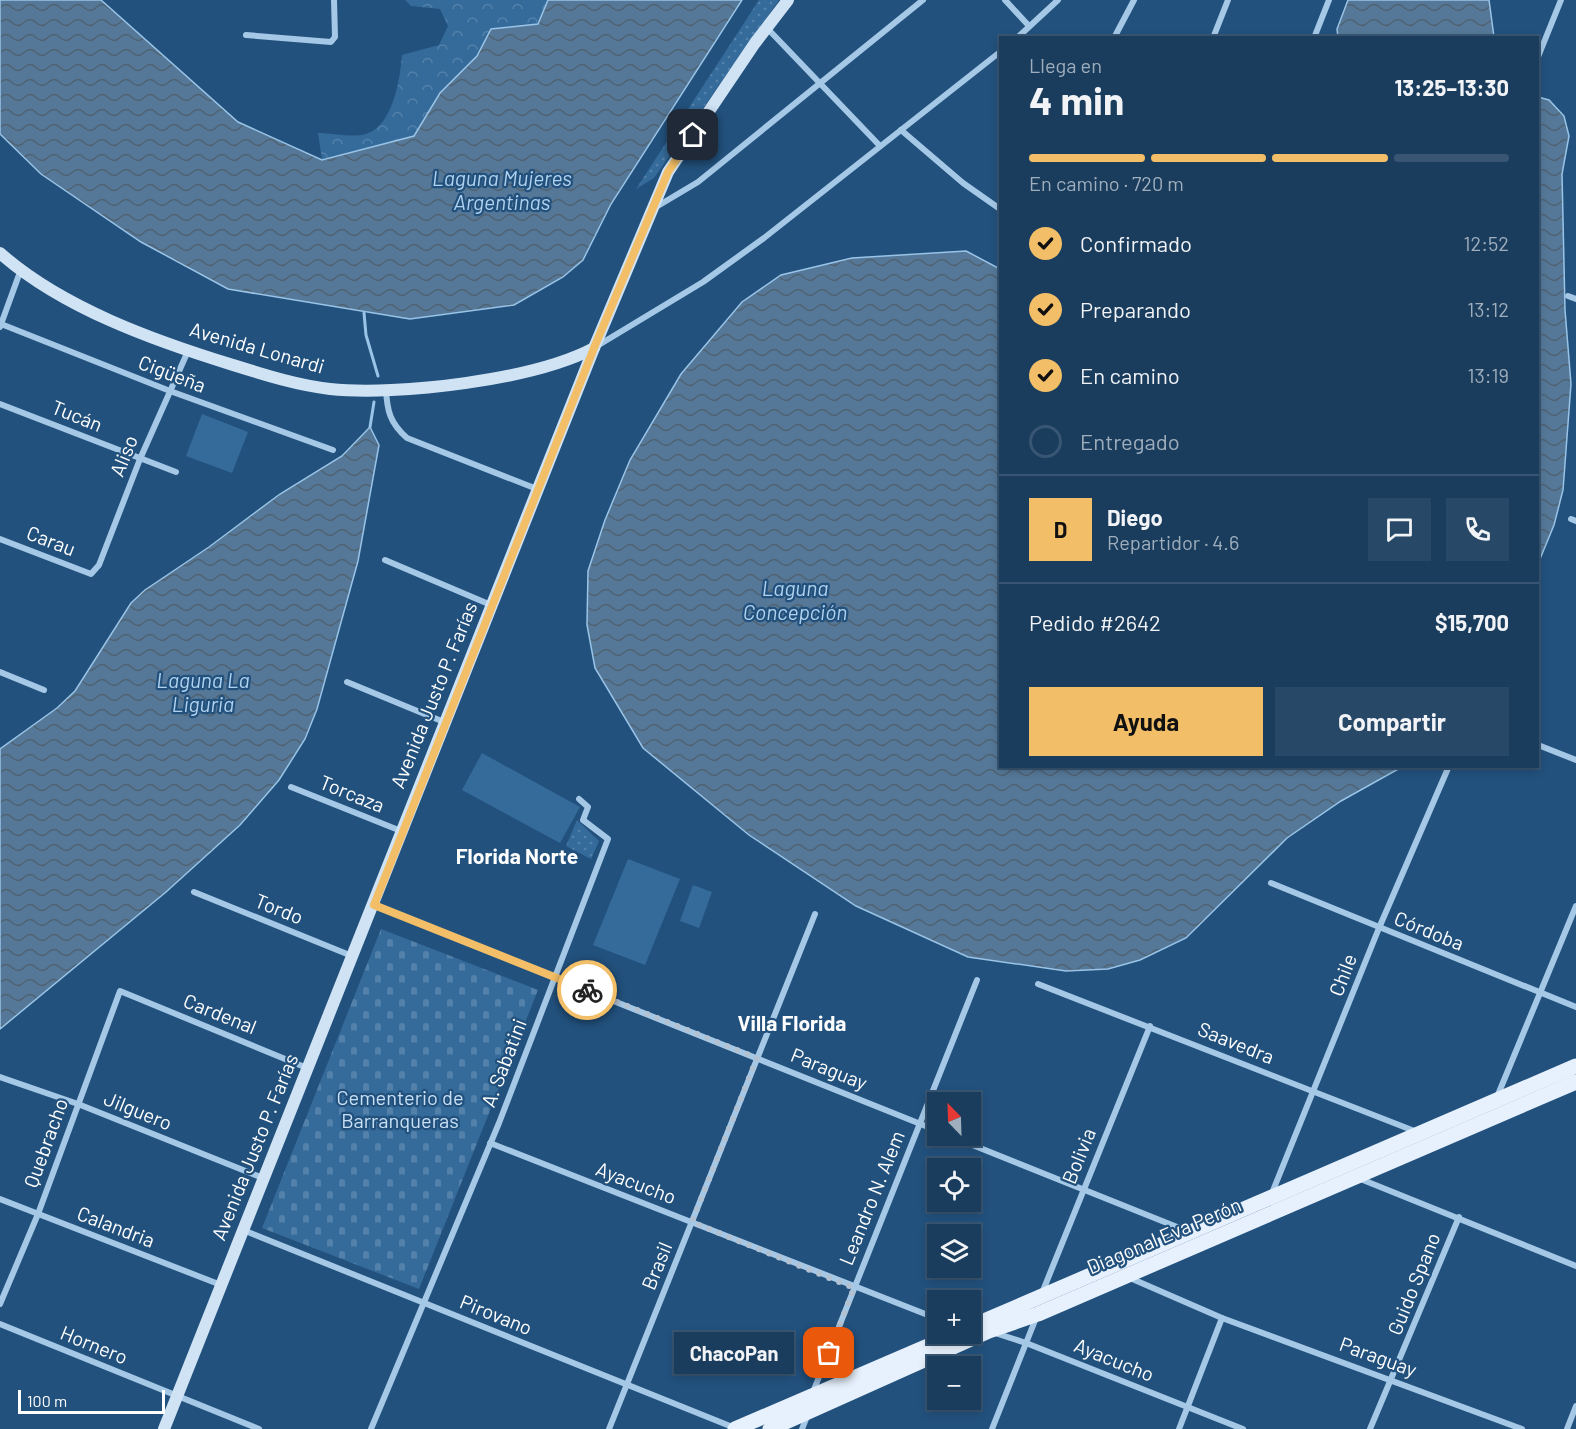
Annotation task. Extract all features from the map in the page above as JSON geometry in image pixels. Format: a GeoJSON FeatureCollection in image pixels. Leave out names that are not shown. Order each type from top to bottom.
{"type":"FeatureCollection","features":[{"type":"Feature","properties":{"kind":"main road","name":"Diagonal Eva Perón"},"geometry":{"type":"LineString","coordinates":[[981,1323],[1576,1066]]}},
{"type":"Feature","properties":{"kind":"main road","name":"Diagonal Eva Perón"},"geometry":{"type":"LineString","coordinates":[[770,1429],[989,1331],[1038,1314],[1576,1082]]}},
{"type":"Feature","properties":{"kind":"main road"},"geometry":{"type":"LineString","coordinates":[[736,1429],[933,1344]]}},
{"type":"Feature","properties":{"kind":"street"},"geometry":{"type":"LineString","coordinates":[[246,35],[331,42],[335,37],[334,0]]}},
{"type":"Feature","properties":{"kind":"street","name":"Avenida Justo P. Farías"},"geometry":{"type":"LineString","coordinates":[[164,1429],[374,905],[401,831],[537,489],[668,172],[766,28],[788,0]]}},
{"type":"Feature","properties":{"kind":"street"},"geometry":{"type":"LineString","coordinates":[[653,208],[698,182],[923,0]]}},
{"type":"Feature","properties":{"kind":"street"},"geometry":{"type":"LineString","coordinates":[[1005,0],[1029,26]]}},
{"type":"Feature","properties":{"kind":"street"},"geometry":{"type":"LineString","coordinates":[[1019,36],[1058,0]]}},
{"type":"Feature","properties":{"kind":"street"},"geometry":{"type":"LineString","coordinates":[[1115,36],[1134,0]]}},
{"type":"Feature","properties":{"kind":"street"},"geometry":{"type":"LineString","coordinates":[[1214,36],[1228,0]]}},
{"type":"Feature","properties":{"kind":"street"},"geometry":{"type":"LineString","coordinates":[[1315,36],[1327,0]]}},
{"type":"Feature","properties":{"kind":"street"},"geometry":{"type":"LineString","coordinates":[[1539,55],[1561,0]]}},
{"type":"Feature","properties":{"kind":"street"},"geometry":{"type":"LineString","coordinates":[[766,28],[880,146]]}},
{"type":"Feature","properties":{"kind":"street"},"geometry":{"type":"LineString","coordinates":[[594,348],[703,282],[764,238],[999,53]]}},
{"type":"Feature","properties":{"kind":"street"},"geometry":{"type":"LineString","coordinates":[[901,130],[963,183],[999,208]]}},
{"type":"Feature","properties":{"kind":"street","name":"Avenida Lonardi"},"geometry":{"type":"LineString","coordinates":[[0,253],[21,272],[99,315],[188,351],[295,384],[333,389],[386,388],[464,382],[519,374],[574,358],[594,348]]}},
{"type":"Feature","properties":{"kind":"street"},"geometry":{"type":"LineString","coordinates":[[1,325],[21,272]]}},
{"type":"Feature","properties":{"kind":"street"},"geometry":{"type":"LineString","coordinates":[[1568,296],[1576,299]]}},
{"type":"Feature","properties":{"kind":"street","name":"Cigüeña"},"geometry":{"type":"LineString","coordinates":[[1,325],[170,391],[333,450]]}},
{"type":"Feature","properties":{"kind":"street","name":"Aliso"},"geometry":{"type":"LineString","coordinates":[[91,574],[99,565],[140,459],[188,351]]}},
{"type":"Feature","properties":{"kind":"street"},"geometry":{"type":"LineString","coordinates":[[386,388],[387,413],[396,428],[407,438],[537,489]]}},
{"type":"Feature","properties":{"kind":"street","name":"Tucán"},"geometry":{"type":"LineString","coordinates":[[0,404],[176,472]]}},
{"type":"Feature","properties":{"kind":"street","name":"Carau"},"geometry":{"type":"LineString","coordinates":[[0,539],[91,574]]}},
{"type":"Feature","properties":{"kind":"street"},"geometry":{"type":"LineString","coordinates":[[384,560],[491,605]]}},
{"type":"Feature","properties":{"kind":"street"},"geometry":{"type":"LineString","coordinates":[[0,672],[44,690]]}},
{"type":"Feature","properties":{"kind":"street"},"geometry":{"type":"LineString","coordinates":[[347,681],[444,723]]}},
{"type":"Feature","properties":{"kind":"street"},"geometry":{"type":"LineString","coordinates":[[1539,745],[1576,760]]}},
{"type":"Feature","properties":{"kind":"street","name":"Chile"},"geometry":{"type":"LineString","coordinates":[[1270,1197],[1315,1092],[1379,928],[1448,768]]}},
{"type":"Feature","properties":{"kind":"street","name":"Torcaza"},"geometry":{"type":"LineString","coordinates":[[291,787],[401,831]]}},
{"type":"Feature","properties":{"kind":"street","name":"A. Sabatini"},"geometry":{"type":"LineString","coordinates":[[371,1429],[490,1143],[608,839],[583,820],[588,807],[579,799]]}},
{"type":"Feature","properties":{"kind":"street","name":"Córdoba"},"geometry":{"type":"LineString","coordinates":[[1271,883],[1576,1007]]}},
{"type":"Feature","properties":{"kind":"street","name":"Tordo"},"geometry":{"type":"LineString","coordinates":[[194,892],[352,956]]}},
{"type":"Feature","properties":{"kind":"street","name":"Paraguay"},"geometry":{"type":"LineString","coordinates":[[374,905],[927,1127]]}},
{"type":"Feature","properties":{"kind":"street"},"geometry":{"type":"LineString","coordinates":[[1496,1100],[1576,906]]}},
{"type":"Feature","properties":{"kind":"street","name":"Brasil"},"geometry":{"type":"LineString","coordinates":[[609,1429],[815,914]]}},
{"type":"Feature","properties":{"kind":"street","name":"Leandro N. Alem"},"geometry":{"type":"LineString","coordinates":[[802,1429],[812,1396],[854,1288],[977,980]]}},
{"type":"Feature","properties":{"kind":"street","name":"Saavedra"},"geometry":{"type":"LineString","coordinates":[[1038,984],[1420,1134]]}},
{"type":"Feature","properties":{"kind":"street","name":"Cardenal"},"geometry":{"type":"LineString","coordinates":[[120,991],[307,1068]]}},
{"type":"Feature","properties":{"kind":"street","name":"Quebracho"},"geometry":{"type":"LineString","coordinates":[[0,1304],[38,1214],[120,991]]}},
{"type":"Feature","properties":{"kind":"street","name":"Bolivia"},"geometry":{"type":"LineString","coordinates":[[1040,1298],[1149,1026]]}},
{"type":"Feature","properties":{"kind":"street","name":"Jilguero"},"geometry":{"type":"LineString","coordinates":[[0,1077],[78,1104],[263,1178]]}},
{"type":"Feature","properties":{"kind":"street","name":"Ayacucho"},"geometry":{"type":"LineString","coordinates":[[490,1143],[927,1315]]}},
{"type":"Feature","properties":{"kind":"street"},"geometry":{"type":"LineString","coordinates":[[975,1146],[1191,1232]]}},
{"type":"Feature","properties":{"kind":"street"},"geometry":{"type":"LineString","coordinates":[[1355,1177],[1576,1266]]}},
{"type":"Feature","properties":{"kind":"street","name":"Calandria"},"geometry":{"type":"LineString","coordinates":[[0,1198],[221,1285]]}},
{"type":"Feature","properties":{"kind":"street","name":"Guido Spano"},"geometry":{"type":"LineString","coordinates":[[1370,1429],[1459,1217]]}},
{"type":"Feature","properties":{"kind":"street","name":"Pirovano"},"geometry":{"type":"LineString","coordinates":[[243,1230],[736,1429]]}},
{"type":"Feature","properties":{"kind":"street","name":"Paraguay"},"geometry":{"type":"LineString","coordinates":[[1124,1276],[1222,1318],[1522,1429]]}},
{"type":"Feature","properties":{"kind":"street"},"geometry":{"type":"LineString","coordinates":[[992,1429],[1038,1314]]}},
{"type":"Feature","properties":{"kind":"street"},"geometry":{"type":"LineString","coordinates":[[1179,1429],[1222,1318]]}},
{"type":"Feature","properties":{"kind":"street","name":"Hornero"},"geometry":{"type":"LineString","coordinates":[[0,1324],[259,1429]]}},
{"type":"Feature","properties":{"kind":"street","name":"Ayacucho"},"geometry":{"type":"LineString","coordinates":[[981,1330],[1026,1343],[1243,1429]]}},
{"type":"Feature","properties":{"kind":"street"},"geometry":{"type":"LineString","coordinates":[[1567,1429],[1576,1406]]}},
{"type":"Feature","properties":{"kind":"green space"},"geometry":{"type":"Polygon","coordinates":[[[405,0],[548,0],[538,24],[491,29],[477,56],[440,93],[414,136],[322,160],[318,133],[355,136],[375,129],[389,112],[397,88],[402,55],[439,45],[448,26],[440,9],[411,6],[405,0]]]}},
{"type":"Feature","properties":{"kind":"green space"},"geometry":{"type":"Polygon","coordinates":[[[759,0],[779,0],[654,178],[636,189],[759,0]]]}},
{"type":"Feature","properties":{"kind":"green space"},"geometry":{"type":"Polygon","coordinates":[[[202,414],[248,432],[232,473],[186,456],[202,414]]]}},
{"type":"Feature","properties":{"kind":"green space"},"geometry":{"type":"Polygon","coordinates":[[[482,753],[580,807],[560,843],[462,790],[482,753]]]}},
{"type":"Feature","properties":{"kind":"green space"},"geometry":{"type":"Polygon","coordinates":[[[577,820],[599,841],[591,859],[566,846],[577,820]]]}},
{"type":"Feature","properties":{"kind":"green space"},"geometry":{"type":"Polygon","coordinates":[[[628,859],[680,879],[645,965],[593,945],[628,859]]]}},
{"type":"Feature","properties":{"kind":"green space"},"geometry":{"type":"Polygon","coordinates":[[[693,885],[712,892],[699,928],[680,921],[693,885]]]}},
{"type":"Feature","properties":{"kind":"green space","name":"Cementerio de Barranqueras"},"geometry":{"type":"Polygon","coordinates":[[[381,929],[538,990],[419,1289],[262,1228],[381,929]]]}},
{"type":"Feature","properties":{"kind":"water","name":"Laguna Mujeres Argentinas"},"geometry":{"type":"Polygon","coordinates":[[[0,0],[101,0],[238,122],[322,160],[414,136],[440,93],[477,56],[491,29],[538,24],[548,0],[742,0],[611,204],[583,260],[563,277],[514,305],[410,319],[228,289],[141,242],[41,174],[0,134],[0,0]]]}},
{"type":"Feature","properties":{"kind":"water"},"geometry":{"type":"Polygon","coordinates":[[[1348,0],[1489,0],[1494,36],[1338,36],[1337,29],[1348,0]]]}},
{"type":"Feature","properties":{"kind":"water"},"geometry":{"type":"Polygon","coordinates":[[[1539,97],[1549,100],[1564,116],[1569,136],[1562,174],[1565,310],[1571,384],[1563,490],[1554,525],[1540,559],[1539,568],[1539,97]]]}},
{"type":"Feature","properties":{"kind":"water","name":"Laguna Concepción"},"geometry":{"type":"Polygon","coordinates":[[[966,251],[999,268],[999,768],[1400,768],[1341,801],[1287,838],[1186,938],[1140,960],[1108,969],[1066,971],[968,957],[856,906],[749,835],[643,748],[595,668],[587,625],[588,571],[605,520],[630,460],[681,374],[742,302],[781,275],[852,258],[966,251]]]}},
{"type":"Feature","properties":{"kind":"water","name":"Laguna La Liguria"},"geometry":{"type":"Polygon","coordinates":[[[370,427],[379,445],[358,561],[317,709],[305,739],[279,780],[240,825],[166,892],[0,1029],[0,749],[57,708],[75,691],[131,603],[145,590],[209,547],[280,494],[342,456],[370,427]]]}},
{"type":"Feature","properties":{"kind":"waterway"},"geometry":{"type":"LineString","coordinates":[[364,313],[366,335],[378,376]]}},
{"type":"Feature","properties":{"kind":"waterway"},"geometry":{"type":"LineString","coordinates":[[370,427],[374,402]]}},
{"type":"Feature","properties":{"kind":"way so far"},"geometry":{"type":"LineString","coordinates":[[587,990],[757,1058],[692,1222],[854,1288],[829,1353]]}},
{"type":"Feature","properties":{"kind":"place","name":"ChacoPan"},"geometry":{"type":"Point","coordinates":[829,1353]}},
{"type":"Feature","properties":{"kind":"district","name":"Florida Norte"},"geometry":{"type":"Point","coordinates":[517,857]}},
{"type":"Feature","properties":{"kind":"district","name":"Villa Florida"},"geometry":{"type":"Point","coordinates":[792,1024]}},
{"type":"Feature","properties":{"kind":"route"},"geometry":{"type":"LineString","coordinates":[[587,990],[374,905],[401,831],[594,348],[668,172],[693,135]]}}]}
